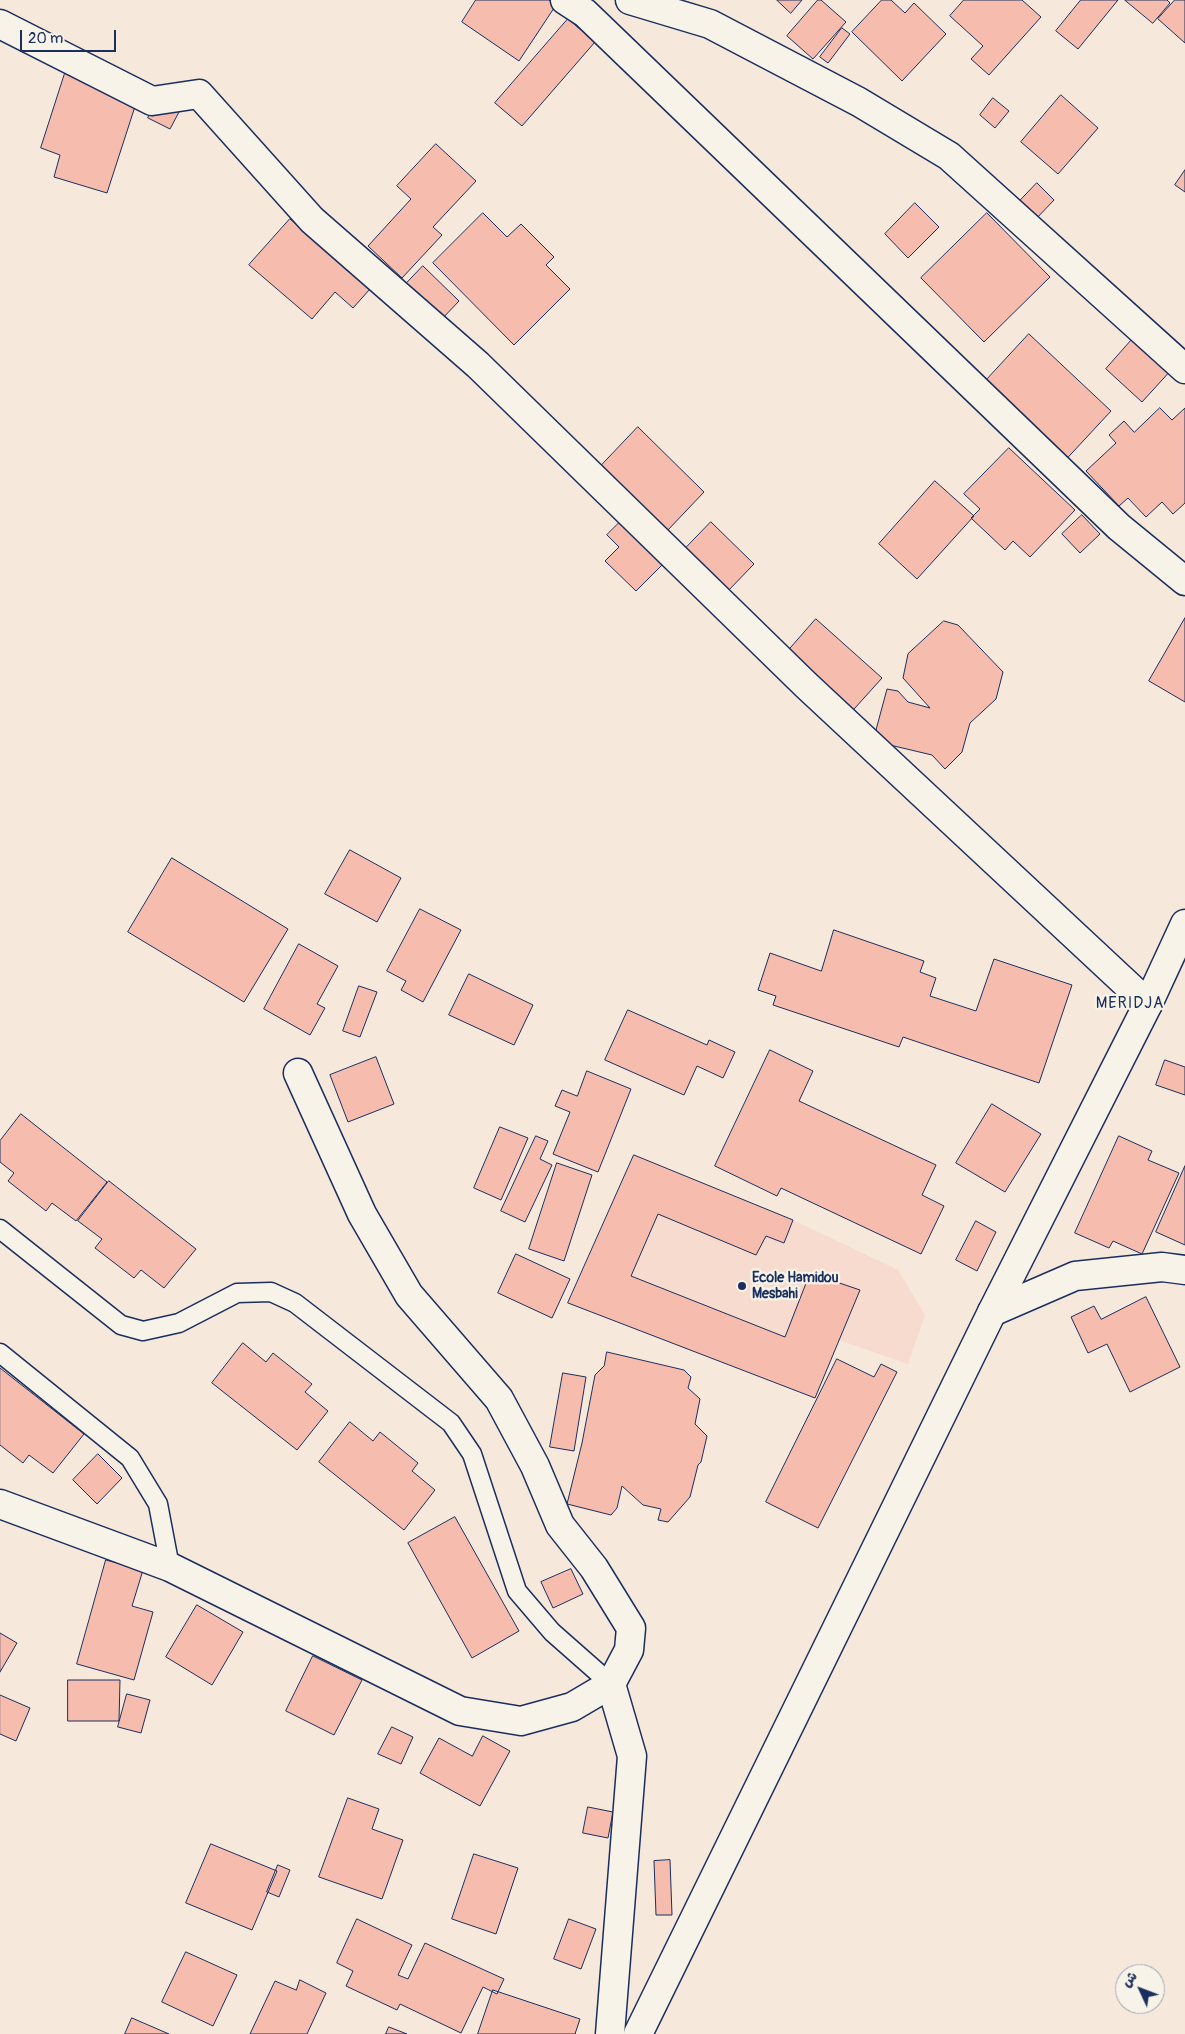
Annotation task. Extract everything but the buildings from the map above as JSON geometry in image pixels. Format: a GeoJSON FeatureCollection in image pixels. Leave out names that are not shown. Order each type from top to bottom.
{"type":"FeatureCollection","features":[{"type":"Feature","properties":{"kind":"street"},"geometry":{"type":"LineString","coordinates":[[565,0],[585,13],[1119,527],[1185,581]]}},
{"type":"Feature","properties":{"kind":"street"},"geometry":{"type":"LineString","coordinates":[[630,0],[710,24],[858,102],[949,156],[1185,369]]}},
{"type":"Feature","properties":{"kind":"street"},"geometry":{"type":"LineString","coordinates":[[0,24],[152,101],[199,94],[312,220],[478,365],[806,686],[1148,1004]]}},
{"type":"Feature","properties":{"kind":"street"},"geometry":{"type":"LineString","coordinates":[[638,2034],[992,1312],[1148,1004],[1185,924]]}},
{"type":"Feature","properties":{"kind":"street"},"geometry":{"type":"LineString","coordinates":[[0,1504],[170,1567],[460,1711],[521,1721],[572,1707],[611,1684],[629,1650],[631,1628],[594,1568],[560,1525],[535,1466],[499,1399],[408,1295],[362,1214],[298,1073]]}},
{"type":"Feature","properties":{"kind":"street"},"geometry":{"type":"LineString","coordinates":[[992,1312],[1075,1276],[1162,1266],[1185,1270]]}},
{"type":"Feature","properties":{"kind":"street"},"geometry":{"type":"LineString","coordinates":[[610,2034],[632,1756],[611,1684]]}},
{"type":"Feature","properties":{"kind":"lane"},"geometry":{"type":"LineString","coordinates":[[0,1229],[121,1325],[144,1331],[178,1323],[237,1293],[271,1292],[295,1303],[451,1423],[472,1454],[517,1592],[552,1632],[611,1684]]}},
{"type":"Feature","properties":{"kind":"lane"},"geometry":{"type":"LineString","coordinates":[[0,1353],[130,1458],[158,1504],[170,1567]]}},
{"type":"Feature","properties":{"kind":"shaded area","name":"Ecole Hamidou Mesbahi"},"geometry":{"type":"Polygon","coordinates":[[[634,1155],[793,1220],[898,1270],[925,1315],[908,1364],[839,1340],[815,1398],[568,1303],[634,1155]]]}},
{"type":"Feature","properties":{"kind":"place","name":"Ecole Hamidou Mesbahi"},"geometry":{"type":"Point","coordinates":[742,1286]}},
{"type":"Feature","properties":{"kind":"district","name":"MERIDJA"},"geometry":{"type":"Point","coordinates":[1130,1004]}}]}
